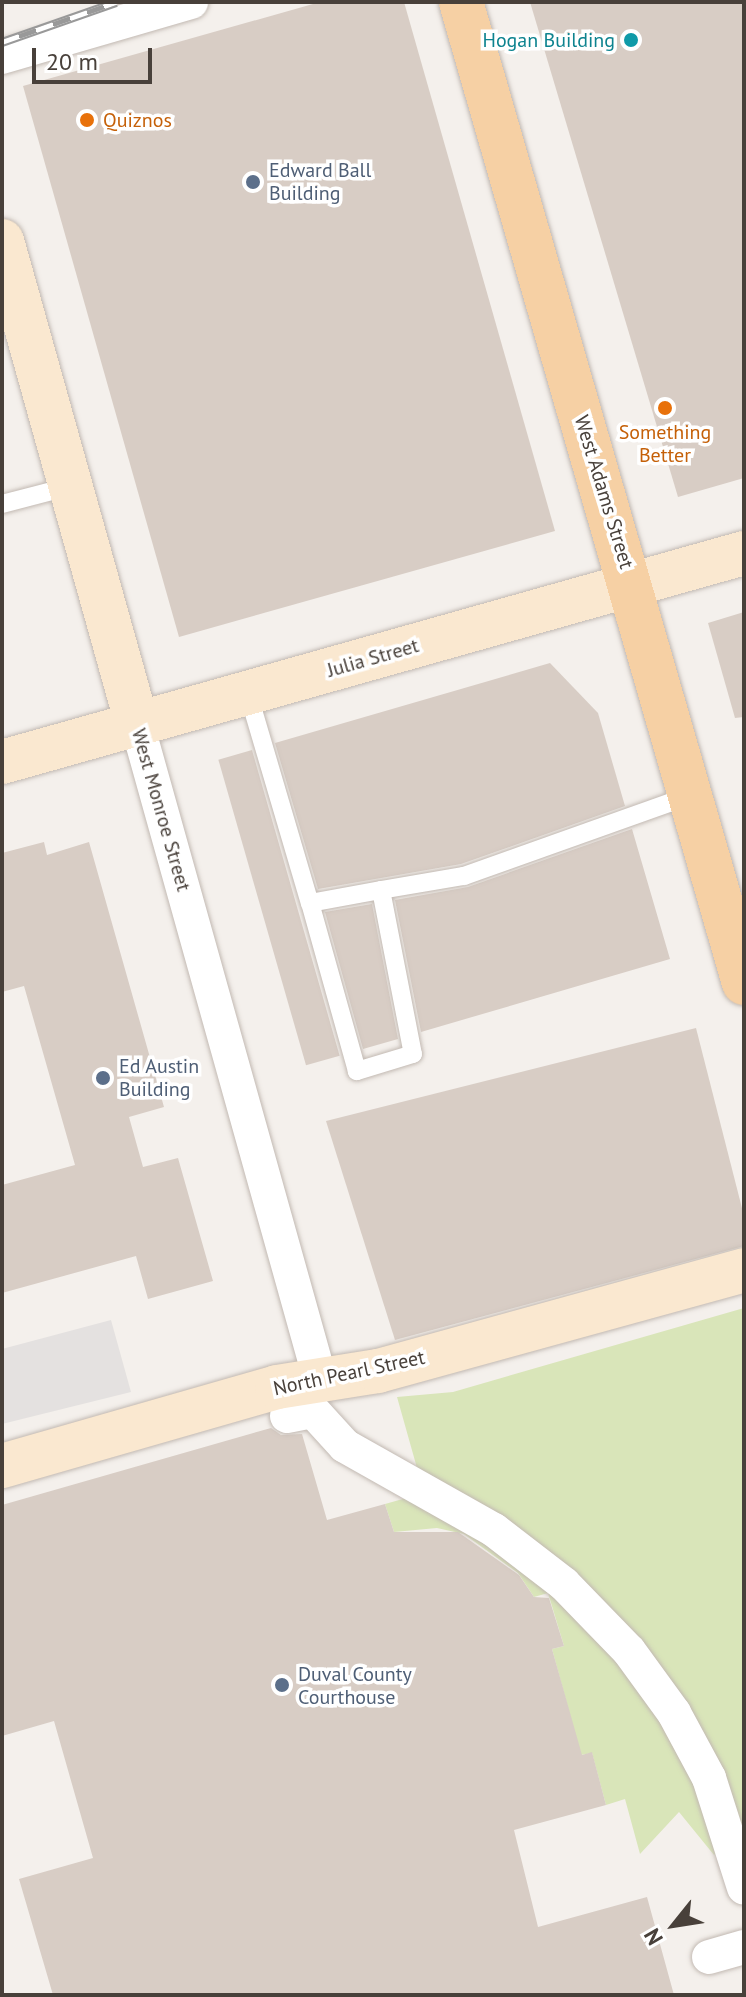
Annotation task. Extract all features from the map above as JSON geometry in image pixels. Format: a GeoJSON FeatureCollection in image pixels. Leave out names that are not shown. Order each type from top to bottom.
{"type":"FeatureCollection","features":[{"type":"Feature","properties":{"kind":"main road","name":"West Adams Street"},"geometry":{"type":"LineString","coordinates":[[461,2],[632,585],[744,983]]}},
{"type":"Feature","properties":{"kind":"street"},"geometry":{"type":"LineString","coordinates":[[2,57],[191,2]]}},
{"type":"Feature","properties":{"kind":"street","name":"West Monroe Street"},"geometry":{"type":"LineString","coordinates":[[2,241],[320,1379]]}},
{"type":"Feature","properties":{"kind":"street","name":"Julia Street"},"geometry":{"type":"LineString","coordinates":[[2,762],[744,553]]}},
{"type":"Feature","properties":{"kind":"street","name":"North Pearl Street"},"geometry":{"type":"LineString","coordinates":[[2,1466],[320,1379],[378,1371],[744,1270]]}},
{"type":"Feature","properties":{"kind":"street"},"geometry":{"type":"LineString","coordinates":[[287,1416],[313,1411],[345,1446],[494,1530],[564,1584],[629,1651],[674,1713],[709,1778],[744,1888]]}},
{"type":"Feature","properties":{"kind":"street"},"geometry":{"type":"LineString","coordinates":[[709,1957],[744,1947]]}},
{"type":"Feature","properties":{"kind":"lane"},"geometry":{"type":"LineString","coordinates":[[2,504],[71,486]]}},
{"type":"Feature","properties":{"kind":"lane"},"geometry":{"type":"LineString","coordinates":[[248,693],[357,1071],[413,1054],[381,890]]}},
{"type":"Feature","properties":{"kind":"lane"},"geometry":{"type":"LineString","coordinates":[[310,903],[464,876],[692,795]]}},
{"type":"Feature","properties":{"kind":"green space"},"geometry":{"type":"Polygon","coordinates":[[[744,1308],[744,1849],[687,1717],[417,1468],[397,1397],[453,1392],[744,1308]]]}},
{"type":"Feature","properties":{"kind":"green space"},"geometry":{"type":"Polygon","coordinates":[[[417,1495],[561,1591],[660,1710],[724,1846],[714,1855],[679,1812],[640,1854],[625,1799],[606,1805],[592,1753],[581,1755],[552,1649],[564,1646],[548,1593],[534,1597],[518,1573],[464,1534],[437,1528],[394,1532],[385,1504],[417,1495]]]}},
{"type":"Feature","properties":{"kind":"shaded area"},"geometry":{"type":"Polygon","coordinates":[[[111,1320],[131,1392],[2,1424],[2,1349],[111,1320]]]}},
{"type":"Feature","properties":{"kind":"building"},"geometry":{"type":"Polygon","coordinates":[[[320,2],[404,2],[555,531],[179,637],[23,86],[320,2]]]}},
{"type":"Feature","properties":{"kind":"building"},"geometry":{"type":"Polygon","coordinates":[[[530,2],[744,2],[744,478],[678,497],[530,2]]]}},
{"type":"Feature","properties":{"kind":"building"},"geometry":{"type":"Polygon","coordinates":[[[744,612],[744,717],[735,718],[708,623],[744,612]]]}},
{"type":"Feature","properties":{"kind":"building"},"geometry":{"type":"Polygon","coordinates":[[[550,663],[598,713],[625,806],[461,864],[318,889],[275,743],[550,663]]]}},
{"type":"Feature","properties":{"kind":"building"},"geometry":{"type":"Polygon","coordinates":[[[252,750],[340,1056],[306,1065],[218,760],[252,750]]]}},
{"type":"Feature","properties":{"kind":"building"},"geometry":{"type":"Polygon","coordinates":[[[632,829],[670,959],[421,1032],[395,900],[468,887],[632,829]]]}},
{"type":"Feature","properties":{"kind":"building","name":"Ed Austin Building"},"geometry":{"type":"Polygon","coordinates":[[[44,842],[47,855],[89,842],[164,1107],[129,1117],[143,1167],[178,1158],[213,1281],[148,1299],[136,1256],[2,1293],[2,1185],[75,1165],[24,986],[2,992],[2,853],[44,842]]]}},
{"type":"Feature","properties":{"kind":"building"},"geometry":{"type":"Polygon","coordinates":[[[372,904],[398,1039],[363,1049],[325,912],[372,904]]]}},
{"type":"Feature","properties":{"kind":"building"},"geometry":{"type":"Polygon","coordinates":[[[696,1028],[744,1216],[744,1246],[395,1340],[326,1121],[696,1028]]]}},
{"type":"Feature","properties":{"kind":"building","name":"Duval County Courthouse"},"geometry":{"type":"Polygon","coordinates":[[[271,1428],[281,1435],[302,1434],[327,1520],[385,1504],[394,1532],[458,1532],[519,1575],[534,1597],[549,1598],[564,1646],[552,1649],[582,1755],[592,1752],[606,1805],[514,1830],[538,1927],[647,1897],[674,1995],[53,1995],[19,1879],[93,1858],[54,1721],[2,1736],[2,1505],[271,1428]]]}},
{"type":"Feature","properties":{"kind":"railway"},"geometry":{"type":"LineString","coordinates":[[2,42],[116,2]]}},
{"type":"Feature","properties":{"kind":"place","name":"Hogan Building"},"geometry":{"type":"Point","coordinates":[631,40]}},
{"type":"Feature","properties":{"kind":"place","name":"Quiznos"},"geometry":{"type":"Point","coordinates":[87,120]}},
{"type":"Feature","properties":{"kind":"place","name":"Edward Ball Building"},"geometry":{"type":"Point","coordinates":[253,182]}},
{"type":"Feature","properties":{"kind":"place","name":"Something Better"},"geometry":{"type":"Point","coordinates":[665,408]}},
{"type":"Feature","properties":{"kind":"place","name":"Ed Austin Building"},"geometry":{"type":"Point","coordinates":[103,1078]}},
{"type":"Feature","properties":{"kind":"place","name":"Duval County Courthouse"},"geometry":{"type":"Point","coordinates":[282,1685]}}]}
